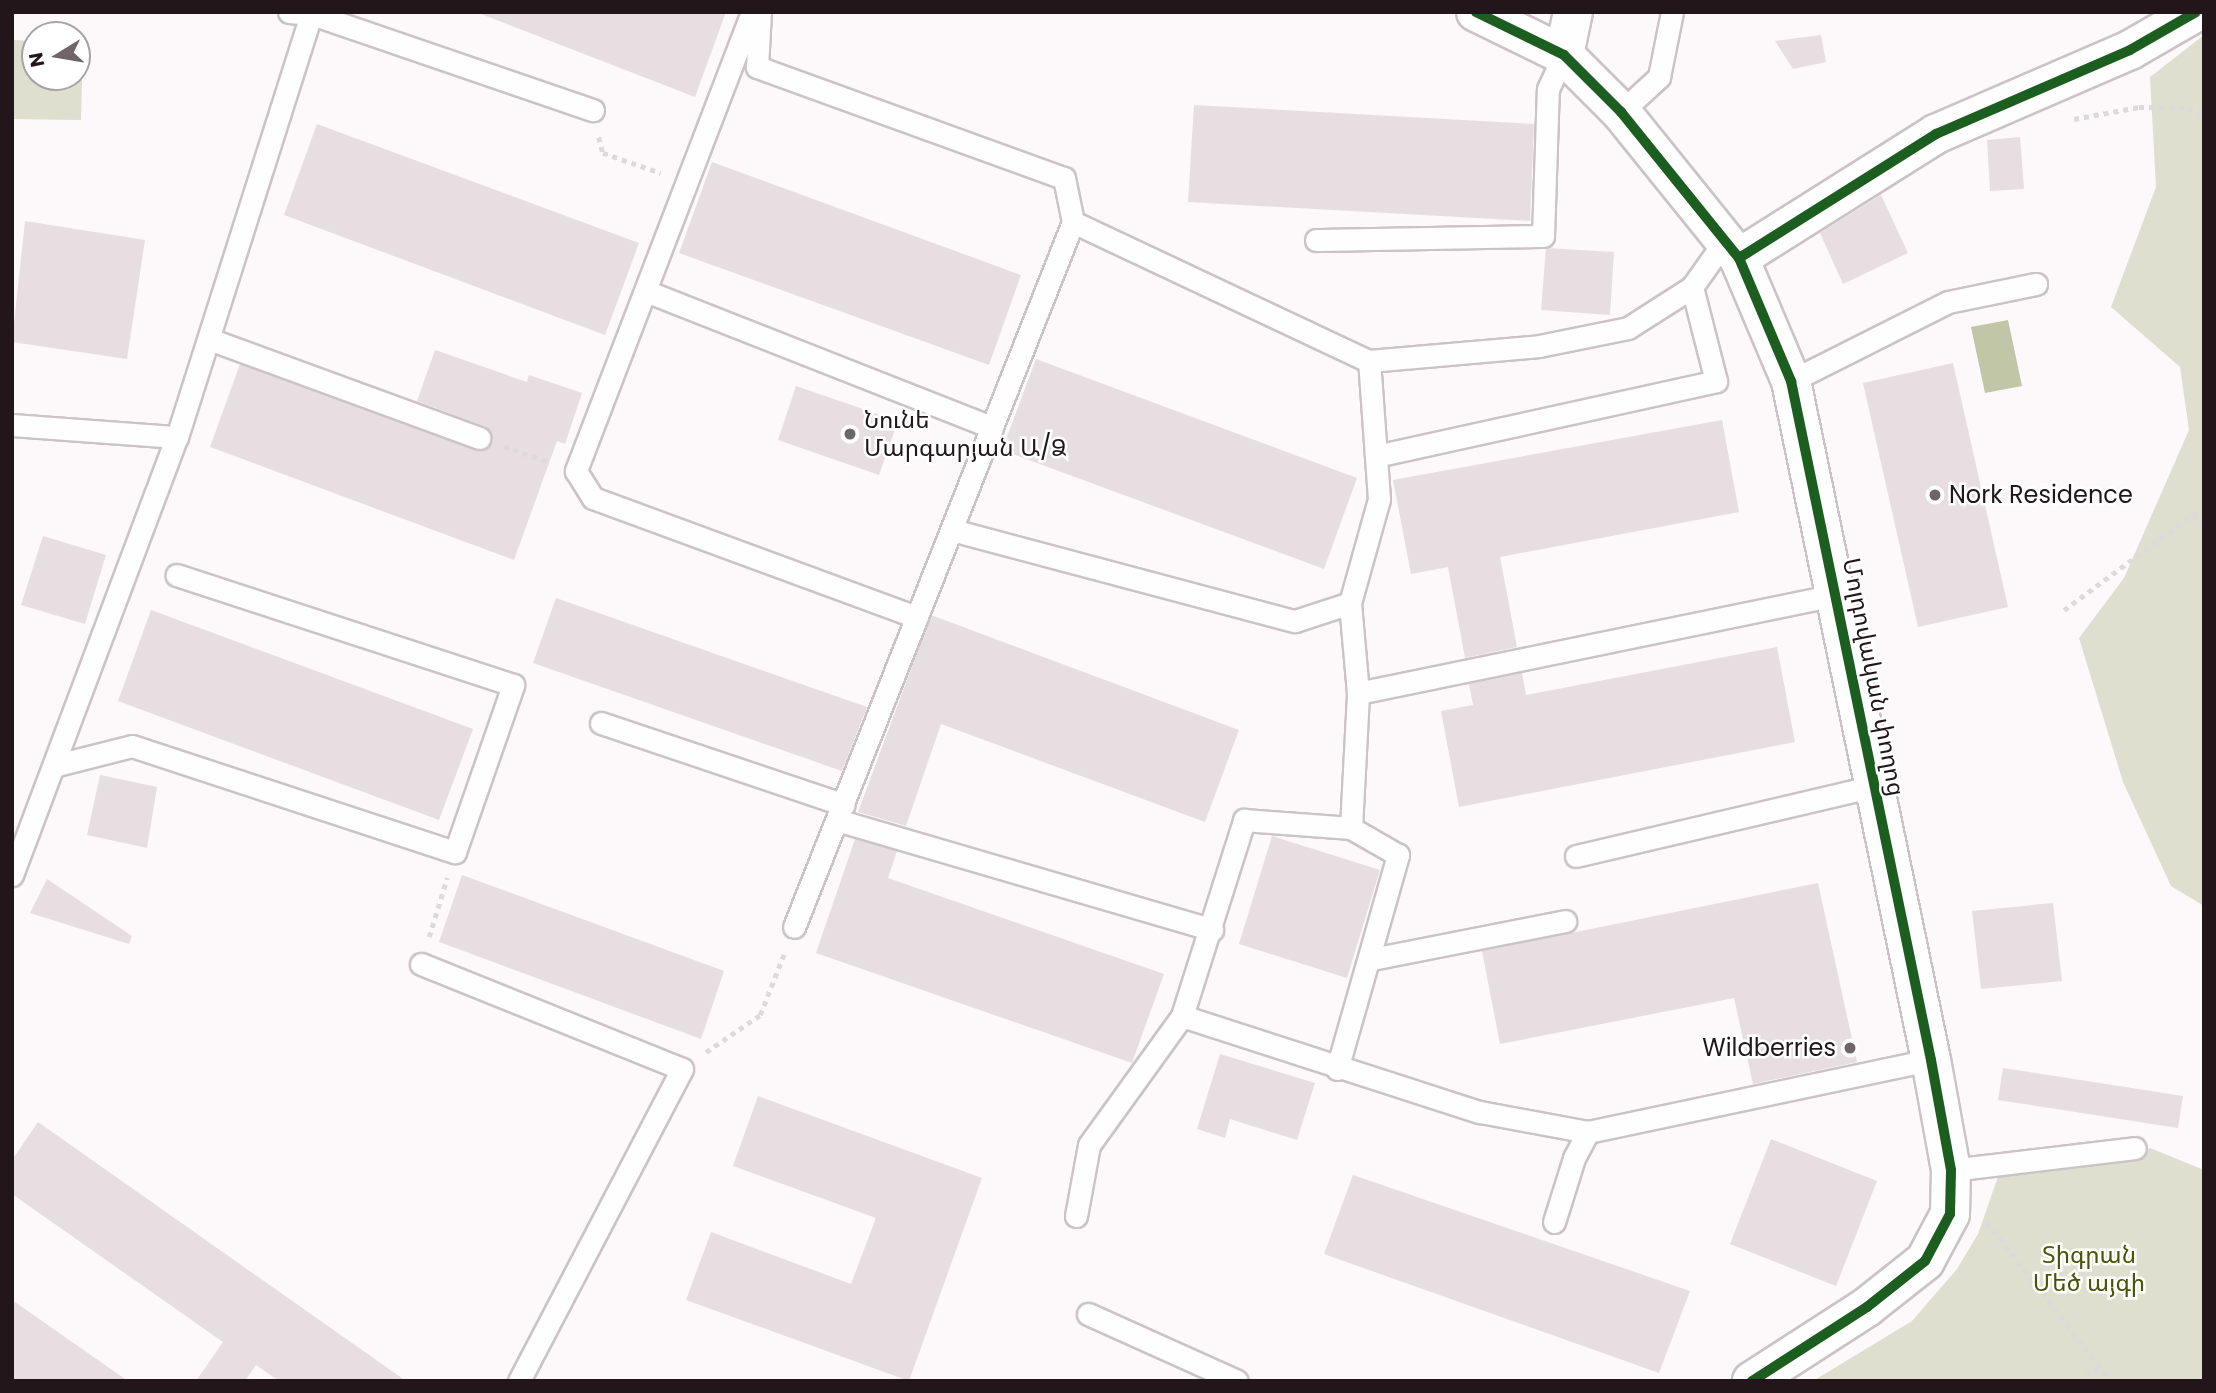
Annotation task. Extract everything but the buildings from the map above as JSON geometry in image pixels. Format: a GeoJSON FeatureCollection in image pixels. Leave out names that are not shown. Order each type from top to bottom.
{"type":"FeatureCollection","features":[{"type":"Feature","properties":{"kind":"street","name":"Մոլդովական փողոց"},"geometry":{"type":"LineString","coordinates":[[1476,12],[1564,55],[1621,112],[1732,248],[1791,381],[1931,1060],[1951,1170],[1950,1214],[1925,1261],[1867,1307],[1752,1381]]}},
{"type":"Feature","properties":{"kind":"street"},"geometry":{"type":"LineString","coordinates":[[1564,55],[1573,12]]}},
{"type":"Feature","properties":{"kind":"street"},"geometry":{"type":"LineString","coordinates":[[1732,248],[1936,134],[2130,50],[2196,12]]}},
{"type":"Feature","properties":{"kind":"lane"},"geometry":{"type":"LineString","coordinates":[[289,12],[312,13],[593,110]]}},
{"type":"Feature","properties":{"kind":"lane"},"geometry":{"type":"LineString","coordinates":[[751,12],[576,471],[593,498],[917,617]]}},
{"type":"Feature","properties":{"kind":"lane"},"geometry":{"type":"LineString","coordinates":[[760,12],[757,67],[1064,178],[1073,222],[794,927]]}},
{"type":"Feature","properties":{"kind":"lane"},"geometry":{"type":"LineString","coordinates":[[1621,112],[1659,77],[1672,12]]}},
{"type":"Feature","properties":{"kind":"lane"},"geometry":{"type":"LineString","coordinates":[[12,875],[57,765],[177,437],[312,13]]}},
{"type":"Feature","properties":{"kind":"lane"},"geometry":{"type":"LineString","coordinates":[[1316,240],[1543,236],[1548,89],[1564,55]]}},
{"type":"Feature","properties":{"kind":"lane"},"geometry":{"type":"LineString","coordinates":[[1073,222],[1369,361],[1539,346],[1628,328],[1692,287],[1732,248]]}},
{"type":"Feature","properties":{"kind":"lane"},"geometry":{"type":"LineString","coordinates":[[1791,381],[1948,302],[2036,284]]}},
{"type":"Feature","properties":{"kind":"lane"},"geometry":{"type":"LineString","coordinates":[[1376,456],[1716,381],[1692,287]]}},
{"type":"Feature","properties":{"kind":"lane"},"geometry":{"type":"LineString","coordinates":[[646,291],[992,427]]}},
{"type":"Feature","properties":{"kind":"lane"},"geometry":{"type":"LineString","coordinates":[[209,339],[478,438]]}},
{"type":"Feature","properties":{"kind":"lane"},"geometry":{"type":"LineString","coordinates":[[1351,828],[1358,693],[1350,603],[1379,499],[1369,361]]}},
{"type":"Feature","properties":{"kind":"lane"},"geometry":{"type":"LineString","coordinates":[[12,425],[177,437]]}},
{"type":"Feature","properties":{"kind":"lane"},"geometry":{"type":"LineString","coordinates":[[952,530],[1295,621],[1350,603]]}},
{"type":"Feature","properties":{"kind":"lane"},"geometry":{"type":"LineString","coordinates":[[57,765],[132,746],[455,852],[513,685],[177,575]]}},
{"type":"Feature","properties":{"kind":"lane"},"geometry":{"type":"LineString","coordinates":[[1358,693],[1837,595]]}},
{"type":"Feature","properties":{"kind":"lane"},"geometry":{"type":"LineString","coordinates":[[601,723],[841,813],[1212,930]]}},
{"type":"Feature","properties":{"kind":"lane"},"geometry":{"type":"LineString","coordinates":[[1576,856],[1875,786]]}},
{"type":"Feature","properties":{"kind":"lane"},"geometry":{"type":"LineString","coordinates":[[1076,1216],[1089,1145],[1182,1016],[1212,930],[1244,820],[1351,828],[1398,855],[1372,959],[1337,1069]]}},
{"type":"Feature","properties":{"kind":"lane"},"geometry":{"type":"LineString","coordinates":[[1372,959],[1565,921]]}},
{"type":"Feature","properties":{"kind":"lane"},"geometry":{"type":"LineString","coordinates":[[421,964],[682,1069],[519,1381]]}},
{"type":"Feature","properties":{"kind":"lane"},"geometry":{"type":"LineString","coordinates":[[1182,1016],[1337,1069],[1480,1112],[1588,1132],[1931,1060]]}},
{"type":"Feature","properties":{"kind":"lane"},"geometry":{"type":"LineString","coordinates":[[1554,1222],[1573,1158],[1588,1132]]}},
{"type":"Feature","properties":{"kind":"lane"},"geometry":{"type":"LineString","coordinates":[[1951,1170],[2135,1149]]}},
{"type":"Feature","properties":{"kind":"lane"},"geometry":{"type":"LineString","coordinates":[[1088,1314],[1237,1381]]}},
{"type":"Feature","properties":{"kind":"path"},"geometry":{"type":"LineString","coordinates":[[2043,88],[2061,122],[2139,107],[2189,108],[2204,114]]}},
{"type":"Feature","properties":{"kind":"path"},"geometry":{"type":"LineString","coordinates":[[593,110],[603,153],[688,183]]}},
{"type":"Feature","properties":{"kind":"path"},"geometry":{"type":"LineString","coordinates":[[478,438],[576,471]]}},
{"type":"Feature","properties":{"kind":"path"},"geometry":{"type":"LineString","coordinates":[[2064,610],[2204,506]]}},
{"type":"Feature","properties":{"kind":"path"},"geometry":{"type":"LineString","coordinates":[[2193,516],[2204,528]]}},
{"type":"Feature","properties":{"kind":"path"},"geometry":{"type":"LineString","coordinates":[[421,964],[455,852]]}},
{"type":"Feature","properties":{"kind":"path"},"geometry":{"type":"LineString","coordinates":[[682,1069],[760,1015],[794,927]]}},
{"type":"Feature","properties":{"kind":"path"},"geometry":{"type":"LineString","coordinates":[[1981,1214],[2111,1381]]}},
{"type":"Feature","properties":{"kind":"path"},"geometry":{"type":"LineString","coordinates":[[2078,1381],[2101,1366]]}},
{"type":"Feature","properties":{"kind":"green space"},"geometry":{"type":"Polygon","coordinates":[[[2204,35],[2204,906],[2171,886],[2123,782],[2079,638],[2124,578],[2189,430],[2180,367],[2111,307],[2156,187],[2150,77],[2204,35]]]}},
{"type":"Feature","properties":{"kind":"green space"},"geometry":{"type":"Polygon","coordinates":[[[12,40],[21,40],[21,91],[82,91],[81,120],[12,119],[12,40]]]}},
{"type":"Feature","properties":{"kind":"green space","name":"Տիգրան Մեծ այգի"},"geometry":{"type":"Polygon","coordinates":[[[2150,1148],[2204,1170],[2204,1381],[1813,1381],[1912,1321],[1957,1269],[1978,1234],[2001,1168],[2150,1148]]]}},
{"type":"Feature","properties":{"kind":"shaded area"},"geometry":{"type":"Polygon","coordinates":[[[2008,320],[2022,386],[1985,393],[1971,327],[2008,320]]]}},
{"type":"Feature","properties":{"kind":"cycle path"},"geometry":{"type":"LineString","coordinates":[[1476,12],[1564,55],[1621,112],[1739,258],[1791,381],[1931,1060],[1951,1170],[1950,1214],[1925,1261],[1867,1307],[1752,1381]]}},
{"type":"Feature","properties":{"kind":"cycle path"},"geometry":{"type":"LineString","coordinates":[[1739,258],[1936,134],[2130,50],[2196,12]]}},
{"type":"Feature","properties":{"kind":"place","name":"Նունե Մարգարյան Ա/Ձ"},"geometry":{"type":"Point","coordinates":[850,434]}},
{"type":"Feature","properties":{"kind":"place","name":"Nork Residence"},"geometry":{"type":"Point","coordinates":[1935,495]}},
{"type":"Feature","properties":{"kind":"place","name":"Wildberries"},"geometry":{"type":"Point","coordinates":[1850,1048]}}]}
